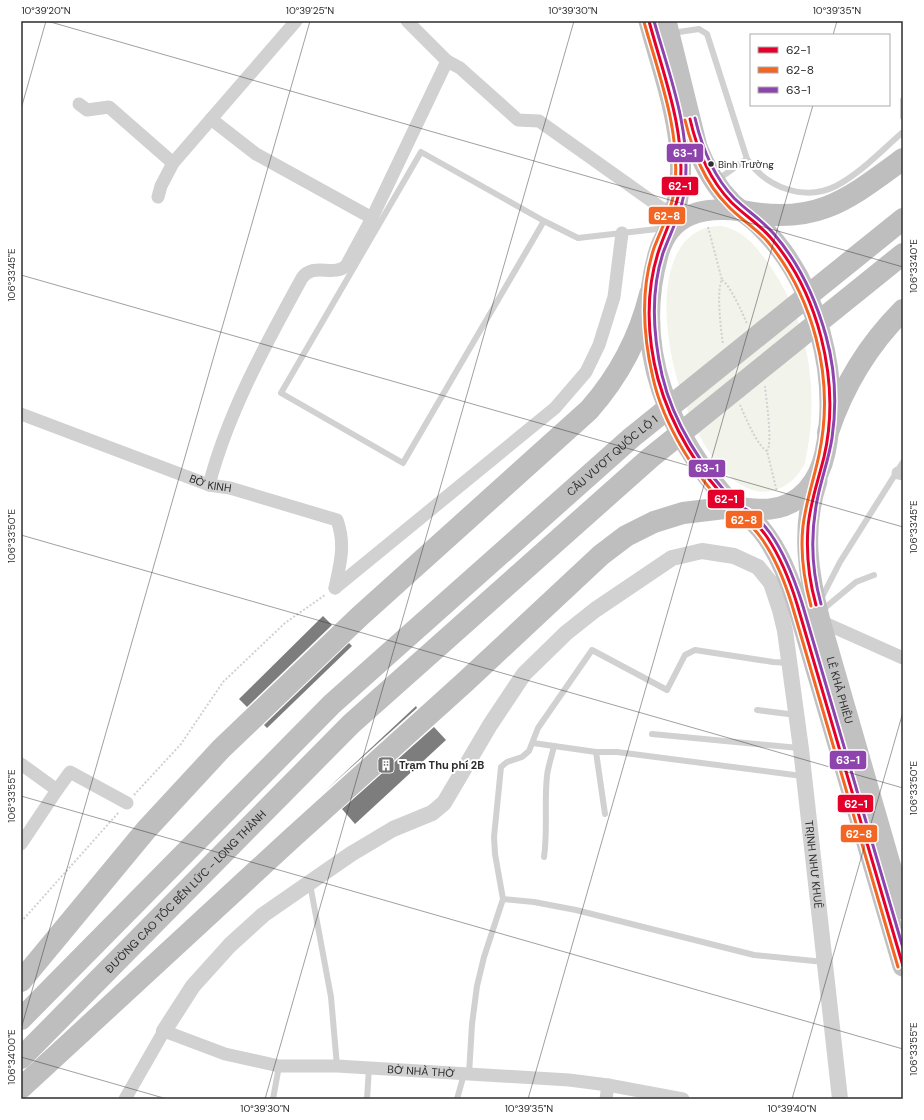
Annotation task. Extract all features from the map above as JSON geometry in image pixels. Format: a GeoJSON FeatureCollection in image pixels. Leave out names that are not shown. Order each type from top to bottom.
{"type":"FeatureCollection","features":[{"type":"Feature","properties":{"kind":"highway"},"geometry":{"type":"LineString","coordinates":[[649,21],[676,124],[680,151],[680,186],[669,228]]}},
{"type":"Feature","properties":{"kind":"highway"},"geometry":{"type":"LineString","coordinates":[[21,1088],[291,839],[465,682],[601,555],[626,536],[668,517],[697,511],[733,507],[760,509],[781,506],[794,501],[805,493],[817,478],[821,469],[828,432],[829,413],[828,375],[825,356],[815,317],[801,284],[787,260],[760,226],[742,211],[714,182],[696,147],[667,27]]}},
{"type":"Feature","properties":{"kind":"highway"},"geometry":{"type":"LineString","coordinates":[[669,228],[684,218],[704,210],[724,209],[764,215],[786,215],[815,211],[830,206],[856,193],[903,158]]}},
{"type":"Feature","properties":{"kind":"highway","name":"CẦU VƯỢT QUỐC LỘ 1"},"geometry":{"type":"LineString","coordinates":[[21,1019],[332,704],[631,438],[903,219]]}},
{"type":"Feature","properties":{"kind":"highway","name":"LÊ KHẢ PHIÊU"},"geometry":{"type":"LineString","coordinates":[[669,228],[653,273],[650,294],[652,344],[664,397],[688,449],[710,480],[733,507],[750,518],[772,546],[809,620],[903,909]]}},
{"type":"Feature","properties":{"kind":"highway","name":"ĐƯỜNG CAO TỐC BẾN LỨC - LONG THÀNH"},"geometry":{"type":"LineString","coordinates":[[21,1058],[351,724],[650,458],[903,254]]}},
{"type":"Feature","properties":{"kind":"highway"},"geometry":{"type":"LineString","coordinates":[[21,981],[146,830],[221,748],[381,596],[589,410],[606,390],[624,363],[640,330],[650,294]]}},
{"type":"Feature","properties":{"kind":"highway"},"geometry":{"type":"LineString","coordinates":[[828,432],[842,394],[858,365],[874,341],[903,310]]}},
{"type":"Feature","properties":{"kind":"highway","name":"LÊ KHẢ PHIÊU"},"geometry":{"type":"LineString","coordinates":[[821,469],[812,499],[807,531],[809,620],[812,656],[903,966]]}},
{"type":"Feature","properties":{"kind":"street"},"geometry":{"type":"LineString","coordinates":[[158,197],[161,186],[173,163],[296,21]]}},
{"type":"Feature","properties":{"kind":"street"},"geometry":{"type":"LineString","coordinates":[[407,21],[447,62],[460,68],[518,120],[540,121],[654,203],[669,228]]}},
{"type":"Feature","properties":{"kind":"street"},"geometry":{"type":"LineString","coordinates":[[209,485],[216,457],[240,399],[302,278],[307,272],[313,270],[339,270],[346,266],[372,218],[447,62]]}},
{"type":"Feature","properties":{"kind":"street"},"geometry":{"type":"LineString","coordinates":[[79,104],[87,110],[109,107],[173,163]]}},
{"type":"Feature","properties":{"kind":"street"},"geometry":{"type":"LineString","coordinates":[[210,119],[256,154],[372,218]]}},
{"type":"Feature","properties":{"kind":"street"},"geometry":{"type":"LineString","coordinates":[[334,588],[555,408],[586,372],[599,345],[614,297],[622,233]]}},
{"type":"Feature","properties":{"kind":"street","name":"BỜ KINH"},"geometry":{"type":"LineString","coordinates":[[21,414],[209,485],[230,488],[337,520],[341,530],[343,548],[334,588]]}},
{"type":"Feature","properties":{"kind":"street","name":"TRỊNH NHƯ KHUÊ"},"geometry":{"type":"LineString","coordinates":[[164,1031],[193,986],[230,945],[262,916],[350,854],[393,829],[432,813],[444,804],[490,725],[524,674],[566,633],[672,558],[702,551],[734,556],[758,567],[771,583],[809,620],[789,663],[801,749],[840,1099]]}},
{"type":"Feature","properties":{"kind":"street"},"geometry":{"type":"LineString","coordinates":[[809,620],[903,658]]}},
{"type":"Feature","properties":{"kind":"street"},"geometry":{"type":"LineString","coordinates":[[789,663],[812,656]]}},
{"type":"Feature","properties":{"kind":"street"},"geometry":{"type":"LineString","coordinates":[[21,764],[57,790]]}},
{"type":"Feature","properties":{"kind":"street"},"geometry":{"type":"LineString","coordinates":[[21,844],[70,772],[127,803]]}},
{"type":"Feature","properties":{"kind":"street"},"geometry":{"type":"LineString","coordinates":[[125,1099],[164,1031]]}},
{"type":"Feature","properties":{"kind":"street","name":"BỜ NHÀ THỜ"},"geometry":{"type":"LineString","coordinates":[[164,1031],[225,1054],[279,1066],[337,1066],[569,1080],[608,1085],[664,1097],[683,1099]]}},
{"type":"Feature","properties":{"kind":"street"},"geometry":{"type":"LineString","coordinates":[[606,1099],[608,1085]]}},
{"type":"Feature","properties":{"kind":"lane"},"geometry":{"type":"LineString","coordinates":[[667,27],[699,29],[708,34],[747,159],[758,173],[779,187],[798,191],[821,191],[837,185],[853,175],[903,132]]}},
{"type":"Feature","properties":{"kind":"lane"},"geometry":{"type":"LineString","coordinates":[[903,100],[903,117]]}},
{"type":"Feature","properties":{"kind":"lane"},"geometry":{"type":"LineString","coordinates":[[544,221],[403,463],[281,393],[421,152],[544,221],[578,238],[669,228]]}},
{"type":"Feature","properties":{"kind":"lane"},"geometry":{"type":"LineString","coordinates":[[714,182],[747,159]]}},
{"type":"Feature","properties":{"kind":"lane"},"geometry":{"type":"LineString","coordinates":[[809,620],[840,562],[901,470]]}},
{"type":"Feature","properties":{"kind":"lane"},"geometry":{"type":"LineString","coordinates":[[809,620],[850,587],[864,578],[874,575]]}},
{"type":"Feature","properties":{"kind":"lane"},"geometry":{"type":"LineString","coordinates":[[457,1099],[467,1074],[477,986],[484,957],[503,899],[495,854],[494,837],[500,770],[507,762],[526,754],[533,743],[538,728],[592,650],[667,690],[685,655],[694,650],[789,663]]}},
{"type":"Feature","properties":{"kind":"lane"},"geometry":{"type":"LineString","coordinates":[[757,710],[796,715]]}},
{"type":"Feature","properties":{"kind":"lane"},"geometry":{"type":"LineString","coordinates":[[652,734],[801,749]]}},
{"type":"Feature","properties":{"kind":"lane"},"geometry":{"type":"LineString","coordinates":[[533,743],[596,752],[617,752],[804,776]]}},
{"type":"Feature","properties":{"kind":"lane"},"geometry":{"type":"LineString","coordinates":[[544,856],[547,839],[545,825],[547,775],[554,746]]}},
{"type":"Feature","properties":{"kind":"lane"},"geometry":{"type":"LineString","coordinates":[[596,752],[605,814]]}},
{"type":"Feature","properties":{"kind":"lane"},"geometry":{"type":"LineString","coordinates":[[310,883],[331,997],[337,1066]]}},
{"type":"Feature","properties":{"kind":"lane"},"geometry":{"type":"LineString","coordinates":[[503,899],[534,902],[576,910],[754,955],[824,962]]}},
{"type":"Feature","properties":{"kind":"lane"},"geometry":{"type":"LineString","coordinates":[[274,1099],[279,1066]]}},
{"type":"Feature","properties":{"kind":"lane"},"geometry":{"type":"LineString","coordinates":[[367,1099],[369,1068]]}},
{"type":"Feature","properties":{"kind":"path"},"geometry":{"type":"LineString","coordinates":[[704,210],[722,280]]}},
{"type":"Feature","properties":{"kind":"path"},"geometry":{"type":"LineString","coordinates":[[767,452],[781,506]]}},
{"type":"Feature","properties":{"kind":"path"},"geometry":{"type":"LineString","coordinates":[[21,922],[181,744],[222,682],[285,623],[334,588]]}},
{"type":"Feature","properties":{"kind":"shaded area"},"geometry":{"type":"Polygon","coordinates":[[[722,226],[737,231],[743,235],[768,263],[794,309],[808,359],[811,385],[811,411],[805,463],[799,473],[787,485],[777,490],[771,491],[740,484],[712,456],[689,414],[673,364],[667,314],[671,269],[689,238],[722,226]]]}},
{"type":"Feature","properties":{"kind":"building"},"geometry":{"type":"Polygon","coordinates":[[[323,616],[332,625],[247,707],[239,699],[323,616]]]}},
{"type":"Feature","properties":{"kind":"building"},"geometry":{"type":"Polygon","coordinates":[[[349,643],[352,646],[267,728],[264,725],[349,643]]]}},
{"type":"Feature","properties":{"kind":"building"},"geometry":{"type":"Polygon","coordinates":[[[416,706],[417,708],[325,791],[416,706]]]}},
{"type":"Feature","properties":{"kind":"building"},"geometry":{"type":"Polygon","coordinates":[[[434,727],[446,740],[355,824],[342,809],[434,727]]]}},
{"type":"Feature","properties":{"kind":"transit line","name":"62-1"},"geometry":{"type":"LineString","coordinates":[[649,21],[667,82],[677,124],[681,166],[679,195],[659,250],[651,282],[649,314],[650,331],[654,363],[658,379],[670,414],[698,464],[721,494],[737,510],[750,518],[761,529],[777,553],[785,570],[797,604],[903,966]]}},
{"type":"Feature","properties":{"kind":"transit line","name":"63-1"},"geometry":{"type":"LineString","coordinates":[[654,21],[672,82],[682,123],[686,165],[682,204],[663,253],[656,283],[654,314],[662,375],[667,393],[682,428],[701,461],[724,491],[737,504],[751,512],[759,519],[775,541],[789,566],[802,603],[903,948]]}},
{"type":"Feature","properties":{"kind":"transit line","name":"62-8"},"geometry":{"type":"LineString","coordinates":[[644,22],[667,103],[676,164],[674,193],[667,217],[654,248],[645,296],[645,329],[653,378],[665,413],[683,450],[718,498],[749,524],[758,534],[772,555],[783,579],[792,605],[898,967]]}},
{"type":"Feature","properties":{"kind":"transit line","name":"63-1"},"geometry":{"type":"LineString","coordinates":[[695,118],[701,140],[714,171],[734,198],[765,224],[783,245],[806,282],[826,336],[833,374],[835,399],[834,425],[831,445],[815,510],[813,537],[815,577],[821,604]]}},
{"type":"Feature","properties":{"kind":"transit line","name":"62-1"},"geometry":{"type":"LineString","coordinates":[[690,119],[700,153],[716,184],[731,202],[762,228],[788,260],[808,298],[821,337],[829,382],[830,412],[827,442],[812,501],[808,527],[807,547],[809,567],[816,605]]}},
{"type":"Feature","properties":{"kind":"transit line","name":"62-8"},"geometry":{"type":"LineString","coordinates":[[685,120],[700,166],[712,187],[728,206],[768,242],[784,264],[803,300],[816,338],[822,367],[824,396],[822,441],[804,517],[802,536],[802,556],[806,586],[811,606]]}},
{"type":"Feature","properties":{"kind":"place","name":"Bình Trường"},"geometry":{"type":"Point","coordinates":[711,164]}},
{"type":"Feature","properties":{"kind":"place","name":"Trạm Thu phí 2B"},"geometry":{"type":"Point","coordinates":[386,765]}}]}
